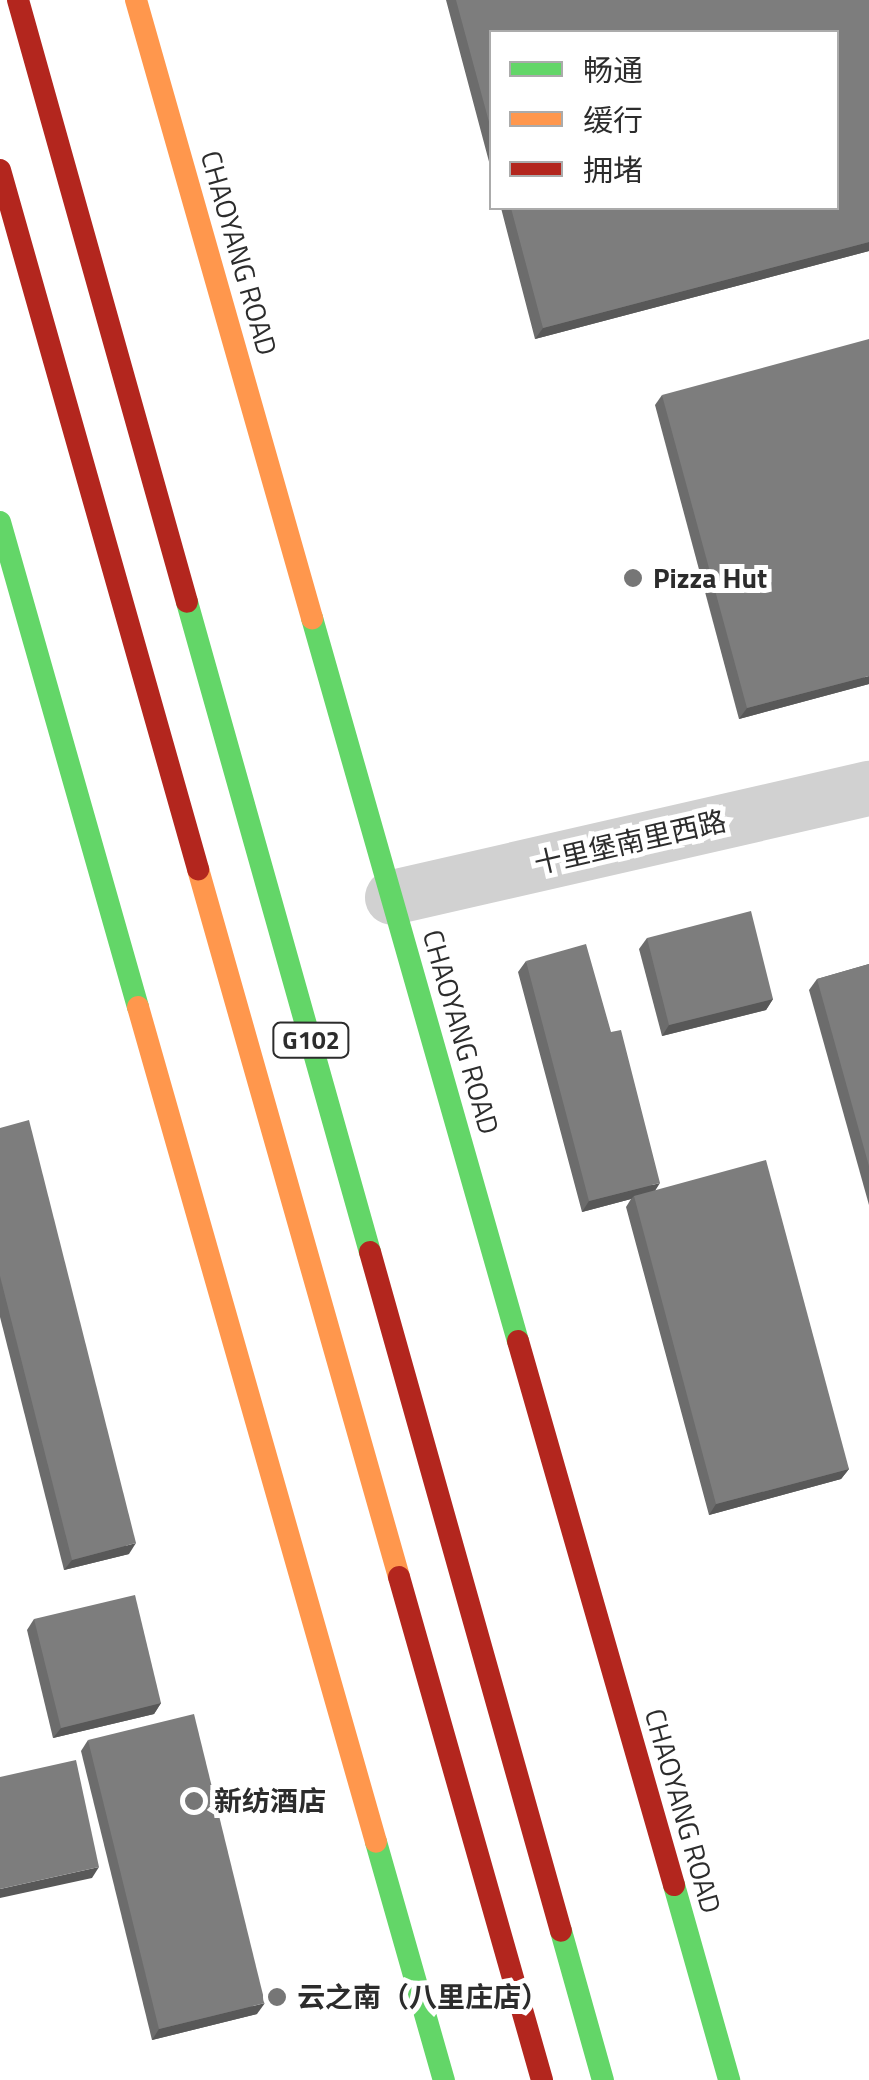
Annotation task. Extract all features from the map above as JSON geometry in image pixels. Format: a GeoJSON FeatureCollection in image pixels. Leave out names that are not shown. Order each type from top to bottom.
{"type":"FeatureCollection","features":[{"type":"Feature","properties":{"kind":"main road","name":"G102"},"geometry":{"type":"LineString","coordinates":[[18,0],[603,2080]]}},
{"type":"Feature","properties":{"kind":"main road","name":"CHAOYANG ROAD"},"geometry":{"type":"LineString","coordinates":[[136,0],[729,2080]]}},
{"type":"Feature","properties":{"kind":"main road","name":"G102"},"geometry":{"type":"LineString","coordinates":[[0,170],[542,2080]]}},
{"type":"Feature","properties":{"kind":"main road"},"geometry":{"type":"LineString","coordinates":[[2,535],[444,2080]]}},
{"type":"Feature","properties":{"kind":"street","name":"十里堡南里西路"},"geometry":{"type":"LineString","coordinates":[[392,896],[869,788]]}},
{"type":"Feature","properties":{"kind":"building"},"geometry":{"type":"Polygon","coordinates":[[[456,0],[869,0],[869,242],[543,328],[512,210],[839,210],[839,30],[489,30],[489,122],[456,0]]]}},
{"type":"Feature","properties":{"kind":"building"},"geometry":{"type":"Polygon","coordinates":[[[869,339],[869,676],[747,708],[662,395],[869,339]]]}},
{"type":"Feature","properties":{"kind":"building"},"geometry":{"type":"Polygon","coordinates":[[[751,911],[773,999],[669,1025],[647,938],[751,911]]]}},
{"type":"Feature","properties":{"kind":"building"},"geometry":{"type":"Polygon","coordinates":[[[586,944],[611,1032],[621,1030],[660,1183],[589,1201],[526,961],[586,944]]]}},
{"type":"Feature","properties":{"kind":"building"},"geometry":{"type":"Polygon","coordinates":[[[869,964],[869,1166],[817,979],[869,964]]]}},
{"type":"Feature","properties":{"kind":"building"},"geometry":{"type":"Polygon","coordinates":[[[29,1120],[136,1543],[72,1560],[0,1276],[0,1128],[29,1120]]]}},
{"type":"Feature","properties":{"kind":"building"},"geometry":{"type":"Polygon","coordinates":[[[766,1160],[849,1469],[716,1504],[634,1196],[766,1160]]]}},
{"type":"Feature","properties":{"kind":"building"},"geometry":{"type":"Polygon","coordinates":[[[135,1595],[161,1703],[61,1728],[34,1619],[135,1595]]]}},
{"type":"Feature","properties":{"kind":"building"},"geometry":{"type":"Polygon","coordinates":[[[194,1714],[265,2003],[159,2029],[88,1740],[194,1714]]]}},
{"type":"Feature","properties":{"kind":"building"},"geometry":{"type":"Polygon","coordinates":[[[76,1760],[99,1867],[0,1889],[0,1777],[76,1760]]]}},
{"type":"Feature","properties":{"kind":"traffic: fast"},"geometry":{"type":"LineString","coordinates":[[0,522],[138,1007]]}},
{"type":"Feature","properties":{"kind":"traffic: fast"},"geometry":{"type":"LineString","coordinates":[[187,602],[370,1252]]}},
{"type":"Feature","properties":{"kind":"traffic: fast"},"geometry":{"type":"LineString","coordinates":[[312,618],[518,1341]]}},
{"type":"Feature","properties":{"kind":"traffic: fast"},"geometry":{"type":"LineString","coordinates":[[376,1842],[444,2080]]}},
{"type":"Feature","properties":{"kind":"traffic: fast"},"geometry":{"type":"LineString","coordinates":[[674,1885],[729,2080]]}},
{"type":"Feature","properties":{"kind":"traffic: fast"},"geometry":{"type":"LineString","coordinates":[[561,1931],[603,2080]]}},
{"type":"Feature","properties":{"kind":"traffic: slow"},"geometry":{"type":"LineString","coordinates":[[136,0],[312,618]]}},
{"type":"Feature","properties":{"kind":"traffic: slow"},"geometry":{"type":"LineString","coordinates":[[198,869],[399,1577]]}},
{"type":"Feature","properties":{"kind":"traffic: slow"},"geometry":{"type":"LineString","coordinates":[[138,1007],[376,1842]]}},
{"type":"Feature","properties":{"kind":"traffic: jam"},"geometry":{"type":"LineString","coordinates":[[18,0],[187,602]]}},
{"type":"Feature","properties":{"kind":"traffic: jam"},"geometry":{"type":"LineString","coordinates":[[0,170],[198,869]]}},
{"type":"Feature","properties":{"kind":"traffic: jam"},"geometry":{"type":"LineString","coordinates":[[370,1252],[561,1931]]}},
{"type":"Feature","properties":{"kind":"traffic: jam"},"geometry":{"type":"LineString","coordinates":[[518,1341],[674,1885]]}},
{"type":"Feature","properties":{"kind":"traffic: jam"},"geometry":{"type":"LineString","coordinates":[[399,1577],[542,2080]]}},
{"type":"Feature","properties":{"kind":"place","name":"Pizza Hut"},"geometry":{"type":"Point","coordinates":[633,578]}},
{"type":"Feature","properties":{"kind":"place","name":"新纺酒店"},"geometry":{"type":"Point","coordinates":[194,1801]}},
{"type":"Feature","properties":{"kind":"place","name":"云之南（八里庄店）"},"geometry":{"type":"Point","coordinates":[277,1997]}}]}
